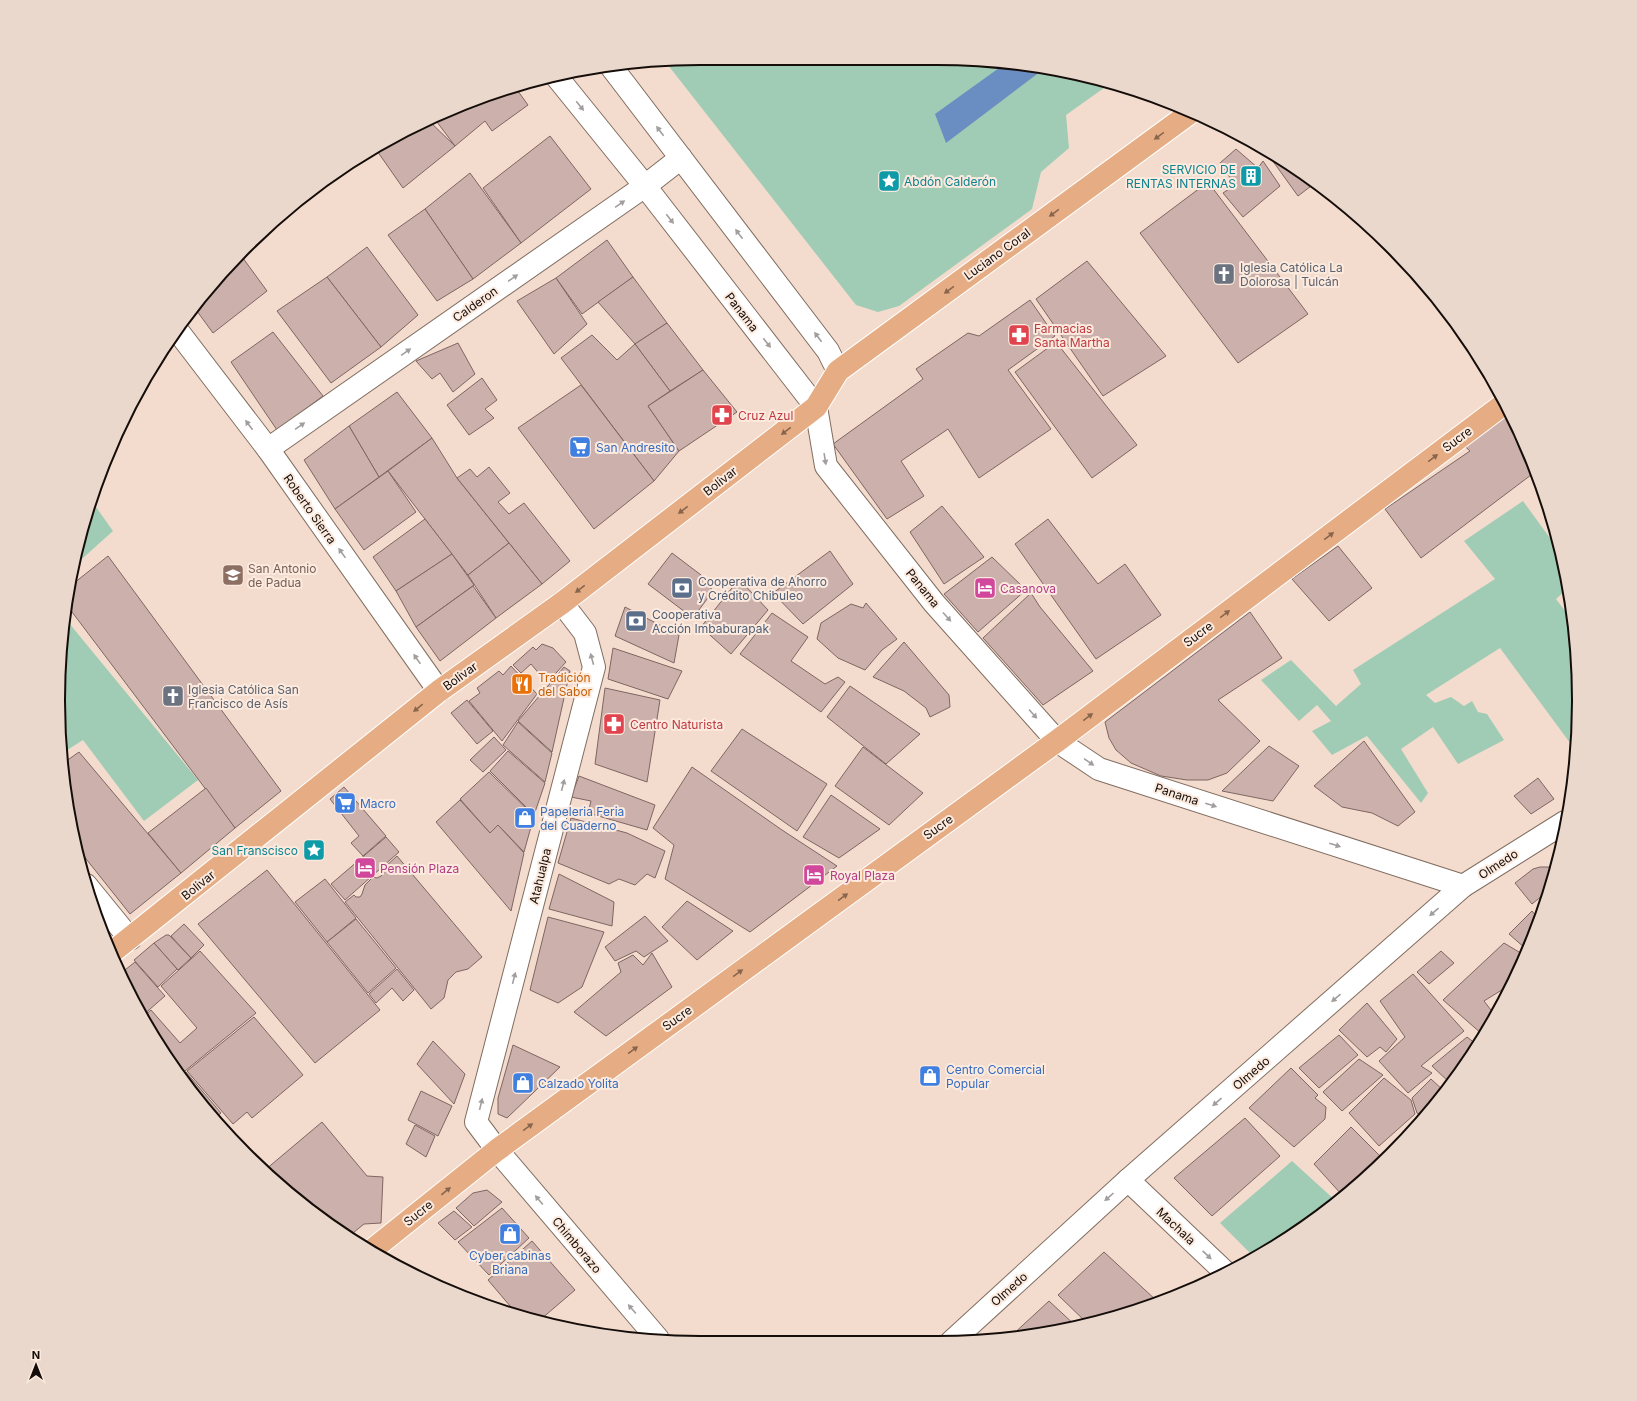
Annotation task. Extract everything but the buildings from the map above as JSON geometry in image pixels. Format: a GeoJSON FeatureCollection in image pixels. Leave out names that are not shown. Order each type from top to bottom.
{"type":"FeatureCollection","features":[{"type":"Feature","properties":{"kind":"main road","name":"Luciano Coral"},"geometry":{"type":"LineString","coordinates":[[816,407],[838,371],[1186,116]]}},
{"type":"Feature","properties":{"kind":"main road","name":"Bolivar"},"geometry":{"type":"LineString","coordinates":[[116,950],[130,940],[439,691],[562,603],[816,407]]}},
{"type":"Feature","properties":{"kind":"main road","name":"Sucre"},"geometry":{"type":"LineString","coordinates":[[376,1247],[497,1150],[1057,741],[1500,407]]}},
{"type":"Feature","properties":{"kind":"street"},"geometry":{"type":"LineString","coordinates":[[614,71],[828,351],[838,371]]}},
{"type":"Feature","properties":{"kind":"street","name":"Panama"},"geometry":{"type":"LineString","coordinates":[[560,81],[645,186],[816,407],[826,466],[934,603],[1057,741],[1099,769],[1463,886]]}},
{"type":"Feature","properties":{"kind":"street","name":"Calderon"},"geometry":{"type":"LineString","coordinates":[[268,449],[645,186],[681,158]]}},
{"type":"Feature","properties":{"kind":"street","name":"Roberto Sierra"},"geometry":{"type":"LineString","coordinates":[[181,335],[268,449],[439,691]]}},
{"type":"Feature","properties":{"kind":"street","name":"Atahualpa"},"geometry":{"type":"LineString","coordinates":[[497,1150],[476,1122],[594,667],[585,633],[562,603]]}},
{"type":"Feature","properties":{"kind":"street","name":"Olmedo"},"geometry":{"type":"LineString","coordinates":[[958,1335],[1128,1180],[1463,886],[1560,825]]}},
{"type":"Feature","properties":{"kind":"street"},"geometry":{"type":"LineString","coordinates":[[97,899],[130,940]]}},
{"type":"Feature","properties":{"kind":"street","name":"Chimborazo"},"geometry":{"type":"LineString","coordinates":[[497,1150],[654,1335]]}},
{"type":"Feature","properties":{"kind":"street","name":"Machala"},"geometry":{"type":"LineString","coordinates":[[1128,1180],[1221,1268]]}},
{"type":"Feature","properties":{"kind":"green space"},"geometry":{"type":"Polygon","coordinates":[[[669,66],[978,66],[1019,70],[1060,77],[1104,88],[1066,115],[1069,148],[1041,172],[1032,209],[899,306],[878,312],[856,305],[669,66]]]}},
{"type":"Feature","properties":{"kind":"green space"},"geometry":{"type":"Polygon","coordinates":[[[1523,501],[1551,539],[1563,593],[1556,599],[1566,612],[1567,618],[1571,659],[1571,744],[1500,648],[1426,695],[1435,703],[1451,697],[1464,706],[1472,701],[1478,712],[1487,714],[1504,740],[1458,764],[1433,727],[1401,749],[1428,793],[1421,803],[1367,736],[1332,755],[1312,731],[1331,721],[1317,705],[1299,721],[1261,680],[1291,660],[1336,706],[1361,684],[1353,670],[1495,579],[1464,541],[1523,501]]]}},
{"type":"Feature","properties":{"kind":"green space"},"geometry":{"type":"Polygon","coordinates":[[[96,507],[113,531],[81,559],[96,507]]]}},
{"type":"Feature","properties":{"kind":"green space"},"geometry":{"type":"Polygon","coordinates":[[[69,624],[198,780],[144,821],[83,740],[67,750],[65,700],[66,659],[69,624]]]}},
{"type":"Feature","properties":{"kind":"green space"},"geometry":{"type":"Polygon","coordinates":[[[1292,1161],[1332,1198],[1290,1229],[1250,1253],[1220,1223],[1292,1161]]]}},
{"type":"Feature","properties":{"kind":"water"},"geometry":{"type":"Polygon","coordinates":[[[999,68],[1038,73],[946,143],[935,114],[999,68]]]}},
{"type":"Feature","properties":{"kind":"place","name":"SERVICIO DE RENTAS INTERNAS"},"geometry":{"type":"Point","coordinates":[1251,176]}},
{"type":"Feature","properties":{"kind":"place","name":"Abdón Calderón"},"geometry":{"type":"Point","coordinates":[889,181]}},
{"type":"Feature","properties":{"kind":"place","name":"Iglesia Católica La Dolorosa | Tulcán"},"geometry":{"type":"Point","coordinates":[1224,274]}},
{"type":"Feature","properties":{"kind":"place","name":"Farmacias Santa Martha"},"geometry":{"type":"Point","coordinates":[1019,335]}},
{"type":"Feature","properties":{"kind":"place","name":"Cruz Azul"},"geometry":{"type":"Point","coordinates":[722,415]}},
{"type":"Feature","properties":{"kind":"place","name":"San Andresito"},"geometry":{"type":"Point","coordinates":[580,447]}},
{"type":"Feature","properties":{"kind":"place","name":"San Antonio de Padua"},"geometry":{"type":"Point","coordinates":[233,575]}},
{"type":"Feature","properties":{"kind":"place","name":"Cooperativa de Ahorro y Crédito Chibuleo"},"geometry":{"type":"Point","coordinates":[682,588]}},
{"type":"Feature","properties":{"kind":"place","name":"Casanova"},"geometry":{"type":"Point","coordinates":[985,588]}},
{"type":"Feature","properties":{"kind":"place","name":"Cooperativa Acción Imbaburapak"},"geometry":{"type":"Point","coordinates":[636,621]}},
{"type":"Feature","properties":{"kind":"place","name":"Tradición del Sabor"},"geometry":{"type":"Point","coordinates":[522,684]}},
{"type":"Feature","properties":{"kind":"place","name":"Iglesia Católica San Francisco de Asís"},"geometry":{"type":"Point","coordinates":[173,696]}},
{"type":"Feature","properties":{"kind":"place","name":"Centro Naturista"},"geometry":{"type":"Point","coordinates":[614,724]}},
{"type":"Feature","properties":{"kind":"place","name":"Macro"},"geometry":{"type":"Point","coordinates":[345,803]}},
{"type":"Feature","properties":{"kind":"place","name":"Papeleria Feria del Cuaderno"},"geometry":{"type":"Point","coordinates":[525,818]}},
{"type":"Feature","properties":{"kind":"place","name":"San Franscisco"},"geometry":{"type":"Point","coordinates":[314,850]}},
{"type":"Feature","properties":{"kind":"place","name":"Pensión Plaza"},"geometry":{"type":"Point","coordinates":[365,868]}},
{"type":"Feature","properties":{"kind":"place","name":"Royal Plaza"},"geometry":{"type":"Point","coordinates":[814,875]}},
{"type":"Feature","properties":{"kind":"place","name":"Centro Comercial Popular"},"geometry":{"type":"Point","coordinates":[930,1076]}},
{"type":"Feature","properties":{"kind":"place","name":"Calzado Yolita"},"geometry":{"type":"Point","coordinates":[523,1083]}},
{"type":"Feature","properties":{"kind":"place","name":"Cyber cabinas Briana"},"geometry":{"type":"Point","coordinates":[510,1234]}}]}
